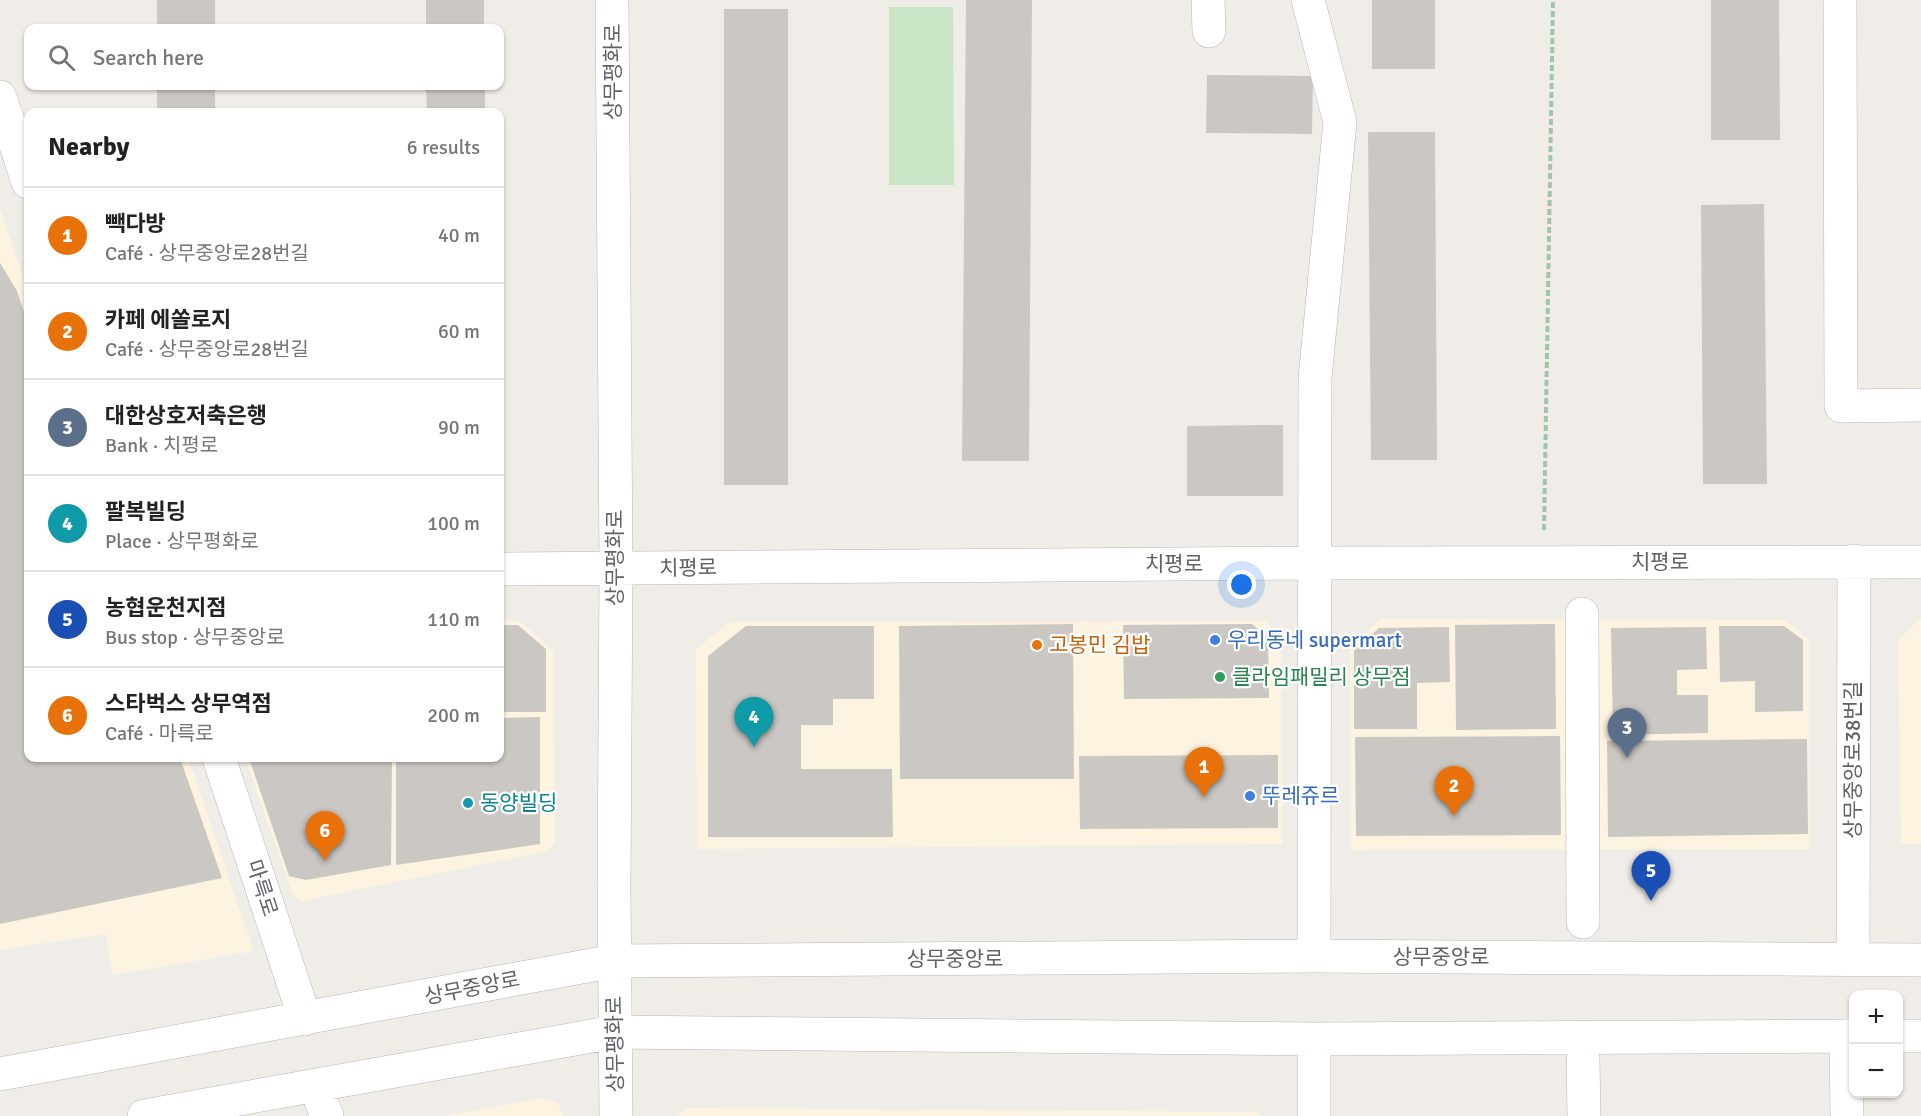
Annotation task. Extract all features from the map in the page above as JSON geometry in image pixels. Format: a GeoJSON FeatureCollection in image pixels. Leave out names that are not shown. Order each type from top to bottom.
{"type":"FeatureCollection","features":[{"type":"Feature","properties":{"kind":"street","name":"상무평화로"},"geometry":{"type":"LineString","coordinates":[[612,0],[616,569],[614,961],[616,1116]]}},
{"type":"Feature","properties":{"kind":"street"},"geometry":{"type":"LineString","coordinates":[[1308,0],[1340,122],[1316,378],[1314,956]]}},
{"type":"Feature","properties":{"kind":"street"},"geometry":{"type":"LineString","coordinates":[[1840,0],[1841,406],[1921,405]]}},
{"type":"Feature","properties":{"kind":"street"},"geometry":{"type":"LineString","coordinates":[[0,97],[24,171]]}},
{"type":"Feature","properties":{"kind":"street","name":"상무중앙로38번길"},"geometry":{"type":"LineString","coordinates":[[1853,960],[1854,561]]}},
{"type":"Feature","properties":{"kind":"street","name":"치평로"},"geometry":{"type":"LineString","coordinates":[[504,569],[1314,563],[1921,562]]}},
{"type":"Feature","properties":{"kind":"street"},"geometry":{"type":"LineString","coordinates":[[1582,615],[1583,922]]}},
{"type":"Feature","properties":{"kind":"street","name":"마륵로"},"geometry":{"type":"LineString","coordinates":[[220,762],[305,1019]]}},
{"type":"Feature","properties":{"kind":"street","name":"상무중앙로"},"geometry":{"type":"LineString","coordinates":[[0,1074],[614,961],[1314,956],[1921,960]]}},
{"type":"Feature","properties":{"kind":"street"},"geometry":{"type":"LineString","coordinates":[[144,1116],[614,1032],[1314,1039],[1849,1036]]}},
{"type":"Feature","properties":{"kind":"street"},"geometry":{"type":"LineString","coordinates":[[1903,1036],[1921,1036]]}},
{"type":"Feature","properties":{"kind":"street"},"geometry":{"type":"LineString","coordinates":[[1314,1039],[1314,1116]]}},
{"type":"Feature","properties":{"kind":"street"},"geometry":{"type":"LineString","coordinates":[[1847,1116],[1850,1044]]}},
{"type":"Feature","properties":{"kind":"street"},"geometry":{"type":"LineString","coordinates":[[1583,1060],[1584,1116]]}},
{"type":"Feature","properties":{"kind":"street"},"geometry":{"type":"LineString","coordinates":[[315,1086],[327,1116]]}},
{"type":"Feature","properties":{"kind":"path"},"geometry":{"type":"LineString","coordinates":[[1543,563],[1553,0]]}},
{"type":"Feature","properties":{"kind":"shaded area"},"geometry":{"type":"Polygon","coordinates":[[[0,209],[24,281],[24,762],[189,762],[254,951],[112,975],[106,934],[0,950],[0,209]]]}},
{"type":"Feature","properties":{"kind":"shaded area"},"geometry":{"type":"Polygon","coordinates":[[[1921,618],[1921,844],[1901,844],[1898,640],[1921,618]]]}},
{"type":"Feature","properties":{"kind":"shaded area"},"geometry":{"type":"Polygon","coordinates":[[[1380,619],[1786,620],[1809,640],[1810,849],[1351,850],[1350,647],[1380,619]]]}},
{"type":"Feature","properties":{"kind":"shaded area"},"geometry":{"type":"Polygon","coordinates":[[[504,620],[519,621],[553,650],[555,844],[548,851],[302,901],[293,895],[246,762],[504,762],[504,620]]]}},
{"type":"Feature","properties":{"kind":"shaded area"},"geometry":{"type":"Polygon","coordinates":[[[1266,621],[1281,640],[1282,844],[697,849],[696,649],[730,622],[1266,621]]]}},
{"type":"Feature","properties":{"kind":"shaded area"},"geometry":{"type":"Polygon","coordinates":[[[543,1098],[558,1103],[564,1116],[444,1116],[543,1098]]]}},
{"type":"Feature","properties":{"kind":"shaded area"},"geometry":{"type":"Polygon","coordinates":[[[685,1108],[1256,1112],[1260,1116],[678,1116],[685,1108]]]}},
{"type":"Feature","properties":{"kind":"green space"},"geometry":{"type":"Polygon","coordinates":[[[889,7],[953,7],[954,185],[889,185],[889,7]]]}},
{"type":"Feature","properties":{"kind":"building"},"geometry":{"type":"Polygon","coordinates":[[[157,0],[215,0],[215,24],[157,24],[157,0]]]}},
{"type":"Feature","properties":{"kind":"building"},"geometry":{"type":"Polygon","coordinates":[[[426,0],[484,0],[484,24],[426,24],[426,0]]]}},
{"type":"Feature","properties":{"kind":"building"},"geometry":{"type":"Polygon","coordinates":[[[966,0],[1032,0],[1029,461],[962,461],[966,0]]]}},
{"type":"Feature","properties":{"kind":"building"},"geometry":{"type":"Polygon","coordinates":[[[1372,0],[1435,0],[1435,69],[1372,69],[1372,0]]]}},
{"type":"Feature","properties":{"kind":"building"},"geometry":{"type":"Polygon","coordinates":[[[1711,0],[1779,0],[1780,140],[1711,140],[1711,0]]]}},
{"type":"Feature","properties":{"kind":"building"},"geometry":{"type":"Polygon","coordinates":[[[724,9],[788,9],[788,485],[724,485],[724,9]]]}},
{"type":"Feature","properties":{"kind":"building"},"geometry":{"type":"Polygon","coordinates":[[[1207,75],[1313,76],[1312,134],[1206,133],[1207,75]]]}},
{"type":"Feature","properties":{"kind":"building"},"geometry":{"type":"Polygon","coordinates":[[[157,90],[215,90],[215,108],[157,108],[157,90]]]}},
{"type":"Feature","properties":{"kind":"building"},"geometry":{"type":"Polygon","coordinates":[[[426,90],[485,90],[485,108],[427,108],[426,90]]]}},
{"type":"Feature","properties":{"kind":"building"},"geometry":{"type":"Polygon","coordinates":[[[1368,132],[1435,132],[1437,460],[1371,460],[1368,132]]]}},
{"type":"Feature","properties":{"kind":"building"},"geometry":{"type":"Polygon","coordinates":[[[1764,204],[1767,484],[1703,484],[1701,205],[1764,204]]]}},
{"type":"Feature","properties":{"kind":"building"},"geometry":{"type":"Polygon","coordinates":[[[0,263],[17,291],[24,312],[24,762],[181,762],[222,878],[0,924],[0,263]]]}},
{"type":"Feature","properties":{"kind":"building"},"geometry":{"type":"Polygon","coordinates":[[[1283,425],[1283,496],[1187,496],[1187,426],[1283,425]]]}},
{"type":"Feature","properties":{"kind":"building"},"geometry":{"type":"Polygon","coordinates":[[[1073,624],[1074,779],[900,779],[899,626],[1073,624]]]}},
{"type":"Feature","properties":{"kind":"building"},"geometry":{"type":"Polygon","coordinates":[[[1252,624],[1268,638],[1269,698],[1124,699],[1123,625],[1252,624]]]}},
{"type":"Feature","properties":{"kind":"building"},"geometry":{"type":"Polygon","coordinates":[[[1555,624],[1556,729],[1456,730],[1455,625],[1555,624]]]}},
{"type":"Feature","properties":{"kind":"building"},"geometry":{"type":"Polygon","coordinates":[[[504,625],[518,625],[546,649],[546,712],[504,712],[504,625]]]}},
{"type":"Feature","properties":{"kind":"building"},"geometry":{"type":"Polygon","coordinates":[[[746,626],[874,626],[874,699],[833,699],[833,725],[801,725],[801,769],[892,769],[893,837],[708,837],[708,656],[746,626]]]}},
{"type":"Feature","properties":{"kind":"building"},"geometry":{"type":"Polygon","coordinates":[[[1719,626],[1784,626],[1803,640],[1803,711],[1755,712],[1755,681],[1720,682],[1719,626]]]}},
{"type":"Feature","properties":{"kind":"building"},"geometry":{"type":"Polygon","coordinates":[[[1449,627],[1450,682],[1417,683],[1417,729],[1354,729],[1354,651],[1379,628],[1449,627]]]}},
{"type":"Feature","properties":{"kind":"building"},"geometry":{"type":"Polygon","coordinates":[[[1706,627],[1707,669],[1677,670],[1677,695],[1708,695],[1708,733],[1613,735],[1611,628],[1706,627]]]}},
{"type":"Feature","properties":{"kind":"building","name":"동양빌딩"},"geometry":{"type":"Polygon","coordinates":[[[540,717],[540,844],[396,865],[396,762],[504,762],[504,718],[540,717]]]}},
{"type":"Feature","properties":{"kind":"building"},"geometry":{"type":"Polygon","coordinates":[[[1560,736],[1561,835],[1356,836],[1355,737],[1560,736]]]}},
{"type":"Feature","properties":{"kind":"building"},"geometry":{"type":"Polygon","coordinates":[[[1807,739],[1808,834],[1608,837],[1607,741],[1807,739]]]}},
{"type":"Feature","properties":{"kind":"building"},"geometry":{"type":"Polygon","coordinates":[[[1278,755],[1278,828],[1080,829],[1079,756],[1278,755]]]}},
{"type":"Feature","properties":{"kind":"building"},"geometry":{"type":"Polygon","coordinates":[[[250,762],[392,762],[391,865],[306,880],[289,876],[250,762]]]}},
{"type":"Feature","properties":{"kind":"place","name":"우리동네 supermart"},"geometry":{"type":"Point","coordinates":[1215,640]}},
{"type":"Feature","properties":{"kind":"place","name":"고봉민 김밥"},"geometry":{"type":"Point","coordinates":[1037,645]}},
{"type":"Feature","properties":{"kind":"place","name":"클라임패밀리 상무점"},"geometry":{"type":"Point","coordinates":[1220,677]}},
{"type":"Feature","properties":{"kind":"place","name":"팔복빌딩"},"geometry":{"type":"Point","coordinates":[754,747]}},
{"type":"Feature","properties":{"kind":"place","name":"대한상호저축은행"},"geometry":{"type":"Point","coordinates":[1627,758]}},
{"type":"Feature","properties":{"kind":"place","name":"뚜레쥬르"},"geometry":{"type":"Point","coordinates":[1250,796]}},
{"type":"Feature","properties":{"kind":"place","name":"빽다방"},"geometry":{"type":"Point","coordinates":[1204,797]}},
{"type":"Feature","properties":{"kind":"place","name":"동양빌딩"},"geometry":{"type":"Point","coordinates":[468,803]}},
{"type":"Feature","properties":{"kind":"place","name":"카페 에쏠로지"},"geometry":{"type":"Point","coordinates":[1454,816]}},
{"type":"Feature","properties":{"kind":"place","name":"스타벅스 상무역점"},"geometry":{"type":"Point","coordinates":[325,861]}},
{"type":"Feature","properties":{"kind":"place","name":"농협운천지점"},"geometry":{"type":"Point","coordinates":[1651,901]}}]}
